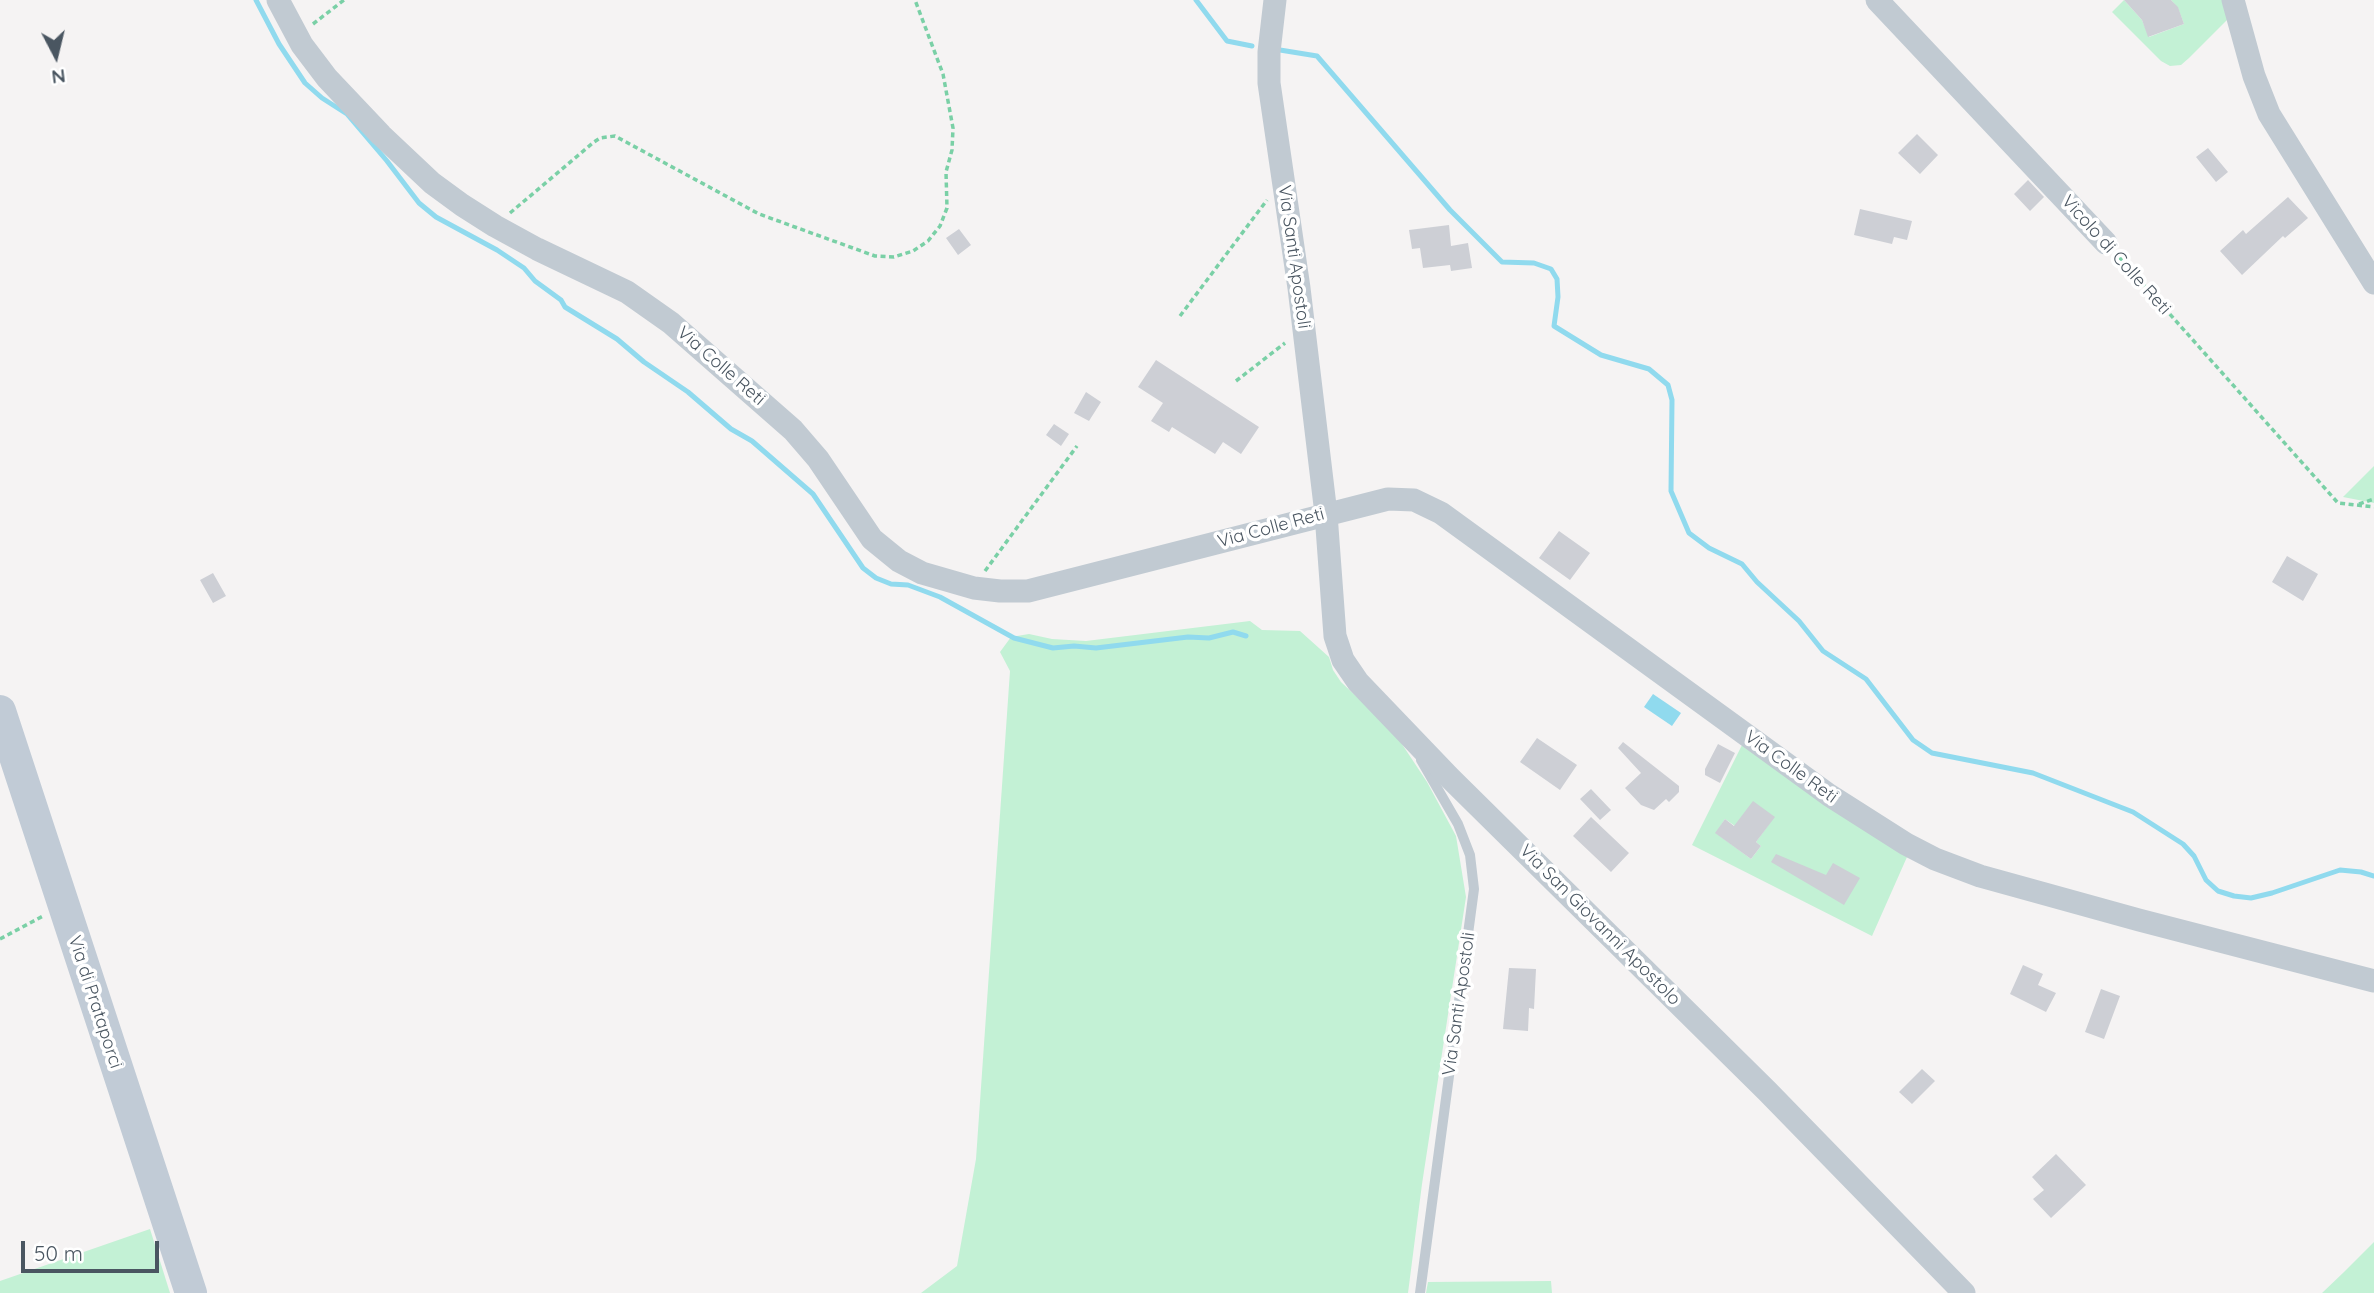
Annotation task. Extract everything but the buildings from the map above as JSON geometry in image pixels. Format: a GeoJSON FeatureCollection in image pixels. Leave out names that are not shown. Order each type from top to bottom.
{"type":"FeatureCollection","features":[{"type":"Feature","properties":{"kind":"street","name":"Via Colle Reti"},"geometry":{"type":"LineString","coordinates":[[278,0],[298,36],[327,78],[381,135],[446,194],[495,226],[627,292],[682,332],[802,439],[872,539],[891,555],[930,576],[984,590],[1021,592],[1326,514],[1395,498],[1414,500],[1433,508],[1829,795],[1906,844],[1935,859],[1980,876],[2374,981]]}},
{"type":"Feature","properties":{"kind":"street","name":"Via Santi Apostoli"},"geometry":{"type":"LineString","coordinates":[[1275,0],[1269,52],[1269,83],[1304,330],[1326,514]]}},
{"type":"Feature","properties":{"kind":"street","name":"Vicolo di Colle Reti"},"geometry":{"type":"LineString","coordinates":[[1877,0],[2106,243]]}},
{"type":"Feature","properties":{"kind":"street"},"geometry":{"type":"LineString","coordinates":[[2233,0],[2254,76],[2269,114],[2374,283]]}},
{"type":"Feature","properties":{"kind":"street","name":"Via San Giovanni Apostolo"},"geometry":{"type":"LineString","coordinates":[[1326,514],[1334,630],[1343,660],[1358,682],[1404,731],[1767,1091],[1964,1293]]}},
{"type":"Feature","properties":{"kind":"street","name":"Via di Prataporci"},"geometry":{"type":"LineString","coordinates":[[0,711],[191,1293]]}},
{"type":"Feature","properties":{"kind":"lane","name":"Via Santi Apostoli"},"geometry":{"type":"LineString","coordinates":[[1404,731],[1458,824],[1470,855],[1474,883],[1420,1293]]}},
{"type":"Feature","properties":{"kind":"path"},"geometry":{"type":"LineString","coordinates":[[298,36],[344,0]]}},
{"type":"Feature","properties":{"kind":"path"},"geometry":{"type":"LineString","coordinates":[[495,226],[594,142],[600,138],[615,136],[759,214],[875,256],[894,257],[913,251],[928,241],[940,226],[947,208],[946,172],[952,150],[953,128],[943,74],[915,0]]}},
{"type":"Feature","properties":{"kind":"path"},"geometry":{"type":"LineString","coordinates":[[1180,316],[1275,189],[1284,186]]}},
{"type":"Feature","properties":{"kind":"path","name":"Vicolo di Colle Reti"},"geometry":{"type":"LineString","coordinates":[[2106,243],[2338,503],[2354,505]]}},
{"type":"Feature","properties":{"kind":"path"},"geometry":{"type":"LineString","coordinates":[[1236,381],[1304,330]]}},
{"type":"Feature","properties":{"kind":"path"},"geometry":{"type":"LineString","coordinates":[[984,590],[981,580],[985,568],[1077,446]]}},
{"type":"Feature","properties":{"kind":"path"},"geometry":{"type":"LineString","coordinates":[[2354,505],[2374,499]]}},
{"type":"Feature","properties":{"kind":"path"},"geometry":{"type":"LineString","coordinates":[[2354,505],[2374,507]]}},
{"type":"Feature","properties":{"kind":"path"},"geometry":{"type":"LineString","coordinates":[[0,939],[48,913],[64,908]]}},
{"type":"Feature","properties":{"kind":"green space"},"geometry":{"type":"Polygon","coordinates":[[[2124,0],[2142,20],[2149,37],[2184,24],[2178,8],[2171,0],[2224,0],[2230,17],[2181,65],[2170,66],[2161,61],[2112,12],[2124,0]]]}},
{"type":"Feature","properties":{"kind":"green space"},"geometry":{"type":"Polygon","coordinates":[[[2374,466],[2374,503],[2343,497],[2374,466]]]}},
{"type":"Feature","properties":{"kind":"green space"},"geometry":{"type":"Polygon","coordinates":[[[1250,621],[1262,630],[1300,631],[1329,657],[1341,682],[1394,732],[1427,782],[1456,836],[1466,897],[1408,1293],[921,1293],[957,1266],[976,1159],[1010,671],[1000,652],[1011,637],[1029,634],[1052,639],[1086,641],[1250,621]]]}},
{"type":"Feature","properties":{"kind":"green space"},"geometry":{"type":"Polygon","coordinates":[[[1743,743],[1907,857],[1872,936],[1692,845],[1743,743]],[[1774,817],[1735,826],[1725,819],[1716,833],[1751,859],[1761,846],[1756,842],[1774,817]]]}},
{"type":"Feature","properties":{"kind":"green space"},"geometry":{"type":"Polygon","coordinates":[[[150,1229],[170,1293],[0,1293],[0,1281],[150,1229]]]}},
{"type":"Feature","properties":{"kind":"green space"},"geometry":{"type":"Polygon","coordinates":[[[2374,1242],[2374,1293],[2322,1293],[2344,1272],[2374,1242]]]}},
{"type":"Feature","properties":{"kind":"green space"},"geometry":{"type":"Polygon","coordinates":[[[1551,1281],[1552,1293],[1426,1293],[1428,1282],[1551,1281]]]}},
{"type":"Feature","properties":{"kind":"water"},"geometry":{"type":"Polygon","coordinates":[[[1653,694],[1681,713],[1672,726],[1644,707],[1653,694]]]}},
{"type":"Feature","properties":{"kind":"waterway"},"geometry":{"type":"LineString","coordinates":[[256,0],[279,44],[305,83],[347,114],[419,203],[436,217],[524,268],[535,281],[561,300],[565,307],[617,339],[644,362],[688,392],[731,429],[752,441],[813,494],[863,568],[876,578],[891,584],[908,585],[940,597],[1014,638],[1053,648],[1096,648],[1188,637],[1209,638],[1233,632],[1246,636]]}},
{"type":"Feature","properties":{"kind":"waterway"},"geometry":{"type":"LineString","coordinates":[[1196,0],[1227,41],[1252,46]]}},
{"type":"Feature","properties":{"kind":"waterway"},"geometry":{"type":"LineString","coordinates":[[1280,50],[1317,56],[1450,210],[1502,262],[1534,263],[1551,269],[1557,279],[1558,297],[1554,326],[1601,355],[1649,369],[1668,385],[1672,400],[1671,491],[1689,533],[1709,548],[1742,564],[1757,582],[1799,621],[1823,651],[1866,679],[1913,740],[1932,753],[2033,773],[2133,812],[2183,844],[2194,856],[2206,880],[2218,891],[2234,896],[2251,898],[2272,893],[2340,870],[2374,876]]}}]}
